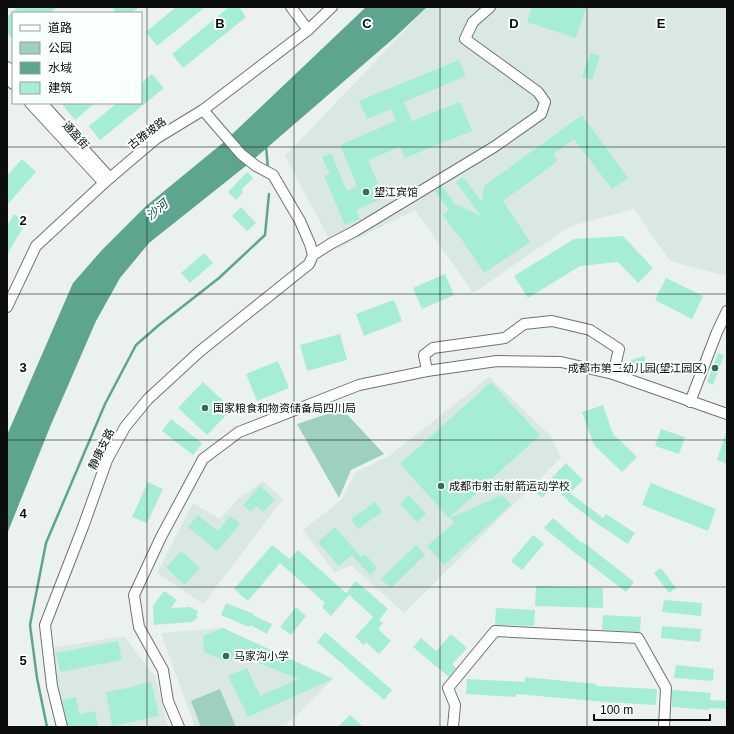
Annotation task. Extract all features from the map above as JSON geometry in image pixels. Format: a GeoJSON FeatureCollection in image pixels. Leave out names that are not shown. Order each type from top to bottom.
{"type":"FeatureCollection","features":[{"type":"Feature","properties":{"kind":"street"},"geometry":{"type":"LineString","coordinates":[[291,7],[308,30]]}},
{"type":"Feature","properties":{"kind":"street","name":"古雅坡路"},"geometry":{"type":"LineString","coordinates":[[7,307],[36,246],[107,181],[157,138],[204,110],[308,30],[332,7]]}},
{"type":"Feature","properties":{"kind":"street","name":"静康支路"},"geometry":{"type":"LineString","coordinates":[[62,727],[52,686],[45,625],[107,460],[125,427],[148,399],[199,352],[309,264],[314,255],[494,147],[541,114],[545,102],[538,92],[465,40],[474,22],[490,7]]}},
{"type":"Feature","properties":{"kind":"street","name":"通盈街"},"geometry":{"type":"LineString","coordinates":[[31,104],[107,181]]}},
{"type":"Feature","properties":{"kind":"street","name":"通盈街"},"geometry":{"type":"LineString","coordinates":[[43,104],[107,181]]}},
{"type":"Feature","properties":{"kind":"street"},"geometry":{"type":"LineString","coordinates":[[204,110],[241,154],[269,174],[300,221],[314,255]]}},
{"type":"Feature","properties":{"kind":"street"},"geometry":{"type":"LineString","coordinates":[[690,402],[717,332],[727,311]]}},
{"type":"Feature","properties":{"kind":"street"},"geometry":{"type":"LineString","coordinates":[[427,371],[424,355],[433,348],[505,338],[524,324],[552,321],[590,330],[619,349],[613,374]]}},
{"type":"Feature","properties":{"kind":"street"},"geometry":{"type":"LineString","coordinates":[[178,727],[168,702],[163,670],[139,627],[134,595],[161,537],[203,459],[239,432],[359,385],[427,371],[497,361],[561,362],[613,374],[727,414]]}},
{"type":"Feature","properties":{"kind":"street"},"geometry":{"type":"LineString","coordinates":[[453,727],[455,705],[448,688],[495,631],[638,638],[666,688],[664,727]]}},
{"type":"Feature","properties":{"kind":"shaded area","name":"望江宾馆"},"geometry":{"type":"Polygon","coordinates":[[[427,7],[727,7],[727,276],[670,261],[634,209],[571,226],[473,293],[415,210],[335,250],[285,156],[427,7]]]}},
{"type":"Feature","properties":{"kind":"shaded area","name":"成都市射击射箭运动学校"},"geometry":{"type":"Polygon","coordinates":[[[489,377],[551,436],[561,458],[404,613],[351,565],[335,573],[303,530],[341,500],[356,472],[389,456],[489,377]]]}},
{"type":"Feature","properties":{"kind":"shaded area"},"geometry":{"type":"Polygon","coordinates":[[[263,481],[283,499],[203,604],[157,573],[193,503],[220,519],[238,499],[263,481]]]}},
{"type":"Feature","properties":{"kind":"shaded area","name":"马家沟小学"},"geometry":{"type":"Polygon","coordinates":[[[223,628],[333,679],[284,727],[195,727],[161,633],[223,628]]]}},
{"type":"Feature","properties":{"kind":"shaded area"},"geometry":{"type":"Polygon","coordinates":[[[124,636],[155,677],[168,727],[62,727],[50,648],[124,636]]]}},
{"type":"Feature","properties":{"kind":"green space"},"geometry":{"type":"Polygon","coordinates":[[[342,409],[384,454],[351,470],[339,498],[297,424],[342,409]]]}},
{"type":"Feature","properties":{"kind":"green space"},"geometry":{"type":"Polygon","coordinates":[[[220,689],[236,727],[201,727],[191,701],[220,689]]]}},
{"type":"Feature","properties":{"kind":"water","name":"沙河"},"geometry":{"type":"Polygon","coordinates":[[[366,7],[427,7],[394,38],[247,165],[149,243],[120,278],[96,321],[50,427],[7,534],[7,435],[73,283],[102,250],[146,206],[224,142],[366,7]]]}},
{"type":"Feature","properties":{"kind":"building"},"geometry":{"type":"Polygon","coordinates":[[[18,7],[57,7],[51,12],[12,12],[18,7]]]}},
{"type":"Feature","properties":{"kind":"building"},"geometry":{"type":"Polygon","coordinates":[[[112,7],[139,7],[132,12],[115,12],[112,7]]]}},
{"type":"Feature","properties":{"kind":"building"},"geometry":{"type":"Polygon","coordinates":[[[176,7],[205,7],[157,46],[146,32],[176,7]]]}},
{"type":"Feature","properties":{"kind":"building"},"geometry":{"type":"Polygon","coordinates":[[[229,7],[239,7],[246,17],[183,68],[172,54],[229,7]]]}},
{"type":"Feature","properties":{"kind":"building"},"geometry":{"type":"Polygon","coordinates":[[[532,7],[586,7],[576,38],[527,22],[532,7]]]}},
{"type":"Feature","properties":{"kind":"building"},"geometry":{"type":"Polygon","coordinates":[[[12,12],[12,38],[7,33],[7,17],[12,12]]]}},
{"type":"Feature","properties":{"kind":"building"},"geometry":{"type":"Polygon","coordinates":[[[590,53],[600,56],[592,80],[582,77],[590,53]]]}},
{"type":"Feature","properties":{"kind":"building"},"geometry":{"type":"Polygon","coordinates":[[[459,60],[466,76],[404,102],[412,121],[460,102],[472,131],[405,158],[400,147],[368,160],[384,198],[356,210],[360,219],[345,225],[324,176],[330,174],[322,157],[331,153],[347,191],[357,186],[340,145],[396,121],[391,109],[367,119],[359,101],[459,60]]]}},
{"type":"Feature","properties":{"kind":"building"},"geometry":{"type":"Polygon","coordinates":[[[152,74],[164,88],[100,140],[89,126],[116,104],[142,104],[142,82],[152,74]]]}},
{"type":"Feature","properties":{"kind":"building"},"geometry":{"type":"Polygon","coordinates":[[[62,104],[94,104],[75,120],[62,104]]]}},
{"type":"Feature","properties":{"kind":"building"},"geometry":{"type":"Polygon","coordinates":[[[582,115],[628,178],[612,189],[574,139],[553,154],[558,161],[503,201],[530,242],[484,273],[458,234],[443,215],[449,210],[435,191],[442,186],[455,204],[481,216],[456,182],[463,177],[482,202],[484,186],[582,115]]]}},
{"type":"Feature","properties":{"kind":"building"},"geometry":{"type":"Polygon","coordinates":[[[22,159],[36,172],[7,205],[7,176],[22,159]]]}},
{"type":"Feature","properties":{"kind":"building"},"geometry":{"type":"Polygon","coordinates":[[[247,172],[253,178],[241,190],[243,192],[236,200],[228,192],[247,172]]]}},
{"type":"Feature","properties":{"kind":"building"},"geometry":{"type":"Polygon","coordinates":[[[241,207],[256,223],[247,231],[232,216],[241,207]]]}},
{"type":"Feature","properties":{"kind":"building"},"geometry":{"type":"Polygon","coordinates":[[[14,214],[26,222],[7,255],[7,226],[14,214]]]}},
{"type":"Feature","properties":{"kind":"building"},"geometry":{"type":"Polygon","coordinates":[[[623,236],[653,268],[638,283],[618,262],[580,266],[528,298],[514,276],[574,239],[623,236]]]}},
{"type":"Feature","properties":{"kind":"building"},"geometry":{"type":"Polygon","coordinates":[[[204,253],[213,263],[190,283],[181,273],[204,253]]]}},
{"type":"Feature","properties":{"kind":"building"},"geometry":{"type":"Polygon","coordinates":[[[445,274],[454,295],[422,309],[413,288],[445,274]]]}},
{"type":"Feature","properties":{"kind":"building"},"geometry":{"type":"Polygon","coordinates":[[[666,278],[703,296],[692,319],[655,300],[666,278]]]}},
{"type":"Feature","properties":{"kind":"building"},"geometry":{"type":"Polygon","coordinates":[[[394,300],[402,321],[364,336],[356,314],[394,300]]]}},
{"type":"Feature","properties":{"kind":"building"},"geometry":{"type":"Polygon","coordinates":[[[340,334],[347,360],[307,371],[300,345],[340,334]]]}},
{"type":"Feature","properties":{"kind":"building","name":"成都市第二幼儿园(望江园区)"},"geometry":{"type":"Polygon","coordinates":[[[718,353],[724,355],[713,385],[707,382],[718,353]]]}},
{"type":"Feature","properties":{"kind":"building"},"geometry":{"type":"Polygon","coordinates":[[[644,356],[646,363],[633,367],[631,360],[644,356]]]}},
{"type":"Feature","properties":{"kind":"building"},"geometry":{"type":"Polygon","coordinates":[[[278,361],[289,388],[257,401],[246,374],[278,361]]]}},
{"type":"Feature","properties":{"kind":"building","name":"国家粮食和物资储备局四川局"},"geometry":{"type":"Polygon","coordinates":[[[203,382],[232,409],[207,435],[178,408],[203,382]]]}},
{"type":"Feature","properties":{"kind":"building"},"geometry":{"type":"Polygon","coordinates":[[[491,382],[540,435],[449,518],[400,464],[491,382]]]}},
{"type":"Feature","properties":{"kind":"building"},"geometry":{"type":"Polygon","coordinates":[[[603,405],[613,434],[637,457],[622,472],[594,445],[582,412],[603,405]]]}},
{"type":"Feature","properties":{"kind":"building"},"geometry":{"type":"Polygon","coordinates":[[[171,419],[202,443],[193,455],[162,431],[171,419]]]}},
{"type":"Feature","properties":{"kind":"building"},"geometry":{"type":"Polygon","coordinates":[[[661,429],[685,437],[679,454],[655,446],[661,429]]]}},
{"type":"Feature","properties":{"kind":"building"},"geometry":{"type":"Polygon","coordinates":[[[727,433],[727,464],[717,460],[727,433]]]}},
{"type":"Feature","properties":{"kind":"building"},"geometry":{"type":"Polygon","coordinates":[[[566,463],[583,480],[570,493],[603,518],[606,514],[635,533],[628,544],[599,525],[568,501],[553,486],[542,498],[537,493],[566,463]]]}},
{"type":"Feature","properties":{"kind":"building"},"geometry":{"type":"Polygon","coordinates":[[[148,482],[163,489],[147,523],[132,517],[148,482]]]}},
{"type":"Feature","properties":{"kind":"building"},"geometry":{"type":"Polygon","coordinates":[[[651,483],[716,509],[708,531],[642,505],[651,483]]]}},
{"type":"Feature","properties":{"kind":"building"},"geometry":{"type":"Polygon","coordinates":[[[260,486],[275,499],[263,512],[256,506],[251,512],[243,505],[260,486]]]}},
{"type":"Feature","properties":{"kind":"building"},"geometry":{"type":"Polygon","coordinates":[[[409,495],[426,514],[417,522],[400,504],[409,495]]]}},
{"type":"Feature","properties":{"kind":"building"},"geometry":{"type":"Polygon","coordinates":[[[502,495],[511,505],[444,565],[427,546],[454,523],[450,518],[502,495]]]}},
{"type":"Feature","properties":{"kind":"building"},"geometry":{"type":"Polygon","coordinates":[[[375,502],[382,512],[358,529],[351,519],[375,502]]]}},
{"type":"Feature","properties":{"kind":"building"},"geometry":{"type":"Polygon","coordinates":[[[198,515],[218,531],[230,516],[240,524],[217,551],[188,527],[198,515]]]}},
{"type":"Feature","properties":{"kind":"building"},"geometry":{"type":"Polygon","coordinates":[[[553,518],[582,543],[583,542],[634,582],[626,592],[544,528],[553,518]]]}},
{"type":"Feature","properties":{"kind":"building"},"geometry":{"type":"Polygon","coordinates":[[[335,527],[361,557],[365,554],[377,568],[370,575],[352,555],[339,566],[318,542],[335,527]]]}},
{"type":"Feature","properties":{"kind":"building"},"geometry":{"type":"Polygon","coordinates":[[[533,535],[544,544],[522,570],[511,561],[533,535]]]}},
{"type":"Feature","properties":{"kind":"building"},"geometry":{"type":"Polygon","coordinates":[[[272,545],[290,559],[298,550],[346,593],[356,581],[388,609],[379,620],[383,623],[378,629],[391,641],[379,654],[366,642],[364,645],[355,637],[373,617],[349,595],[331,616],[322,607],[325,603],[280,563],[248,601],[234,589],[272,545]]]}},
{"type":"Feature","properties":{"kind":"building"},"geometry":{"type":"Polygon","coordinates":[[[416,545],[425,555],[391,588],[381,579],[416,545]]]}},
{"type":"Feature","properties":{"kind":"building"},"geometry":{"type":"Polygon","coordinates":[[[181,551],[200,568],[185,585],[166,568],[181,551]]]}},
{"type":"Feature","properties":{"kind":"building"},"geometry":{"type":"Polygon","coordinates":[[[661,568],[676,588],[669,593],[654,573],[661,568]]]}},
{"type":"Feature","properties":{"kind":"building"},"geometry":{"type":"Polygon","coordinates":[[[536,586],[603,588],[603,608],[535,606],[536,586]]]}},
{"type":"Feature","properties":{"kind":"building"},"geometry":{"type":"Polygon","coordinates":[[[164,591],[177,600],[171,608],[189,607],[198,611],[196,616],[198,617],[192,622],[154,625],[153,606],[164,591]]]}},
{"type":"Feature","properties":{"kind":"building"},"geometry":{"type":"Polygon","coordinates":[[[664,600],[702,603],[701,616],[662,612],[664,600]]]}},
{"type":"Feature","properties":{"kind":"building"},"geometry":{"type":"Polygon","coordinates":[[[226,603],[254,614],[254,616],[272,624],[267,634],[250,625],[249,627],[221,615],[226,603]]]}},
{"type":"Feature","properties":{"kind":"building"},"geometry":{"type":"Polygon","coordinates":[[[296,607],[306,616],[291,635],[280,627],[296,607]]]}},
{"type":"Feature","properties":{"kind":"building"},"geometry":{"type":"Polygon","coordinates":[[[496,608],[535,610],[534,626],[495,625],[496,608]]]}},
{"type":"Feature","properties":{"kind":"building"},"geometry":{"type":"Polygon","coordinates":[[[603,615],[641,617],[640,632],[602,630],[603,615]]]}},
{"type":"Feature","properties":{"kind":"building"},"geometry":{"type":"Polygon","coordinates":[[[662,626],[701,629],[700,642],[661,638],[662,626]]]}},
{"type":"Feature","properties":{"kind":"building"},"geometry":{"type":"Polygon","coordinates":[[[223,628],[333,679],[248,717],[228,676],[247,668],[260,696],[299,679],[241,656],[224,661],[204,652],[203,636],[223,628]]]}},
{"type":"Feature","properties":{"kind":"building"},"geometry":{"type":"Polygon","coordinates":[[[325,632],[392,690],[384,700],[317,642],[325,632]]]}},
{"type":"Feature","properties":{"kind":"building"},"geometry":{"type":"Polygon","coordinates":[[[451,634],[467,648],[452,664],[456,668],[449,677],[413,647],[421,638],[436,651],[451,634]]]}},
{"type":"Feature","properties":{"kind":"building"},"geometry":{"type":"Polygon","coordinates":[[[118,641],[122,660],[60,672],[56,653],[118,641]]]}},
{"type":"Feature","properties":{"kind":"building"},"geometry":{"type":"Polygon","coordinates":[[[676,665],[714,669],[713,681],[674,678],[676,665]]]}},
{"type":"Feature","properties":{"kind":"building"},"geometry":{"type":"Polygon","coordinates":[[[525,677],[596,684],[596,686],[657,689],[656,705],[516,694],[516,697],[466,694],[467,679],[525,682],[525,677]]]}},
{"type":"Feature","properties":{"kind":"building"},"geometry":{"type":"Polygon","coordinates":[[[151,682],[159,716],[112,726],[106,692],[151,682]]]}},
{"type":"Feature","properties":{"kind":"building"},"geometry":{"type":"Polygon","coordinates":[[[672,690],[711,693],[710,700],[727,701],[727,709],[709,708],[709,710],[672,707],[672,690]]]}},
{"type":"Feature","properties":{"kind":"building"},"geometry":{"type":"Polygon","coordinates":[[[76,697],[79,714],[95,711],[98,726],[68,727],[62,700],[76,697]]]}},
{"type":"Feature","properties":{"kind":"building"},"geometry":{"type":"Polygon","coordinates":[[[350,715],[363,727],[338,727],[350,715]]]}},
{"type":"Feature","properties":{"kind":"waterway"},"geometry":{"type":"LineString","coordinates":[[266,146],[268,169]]}},
{"type":"Feature","properties":{"kind":"waterway"},"geometry":{"type":"LineString","coordinates":[[47,727],[37,678],[30,625],[46,543],[105,404],[136,345],[219,278],[265,235],[269,194]]}},
{"type":"Feature","properties":{"kind":"place","name":"望江宾馆"},"geometry":{"type":"Point","coordinates":[366,192]}},
{"type":"Feature","properties":{"kind":"place","name":"成都市第二幼儿园(望江园区)"},"geometry":{"type":"Point","coordinates":[715,368]}},
{"type":"Feature","properties":{"kind":"place","name":"国家粮食和物资储备局四川局"},"geometry":{"type":"Point","coordinates":[205,408]}},
{"type":"Feature","properties":{"kind":"place","name":"成都市射击射箭运动学校"},"geometry":{"type":"Point","coordinates":[441,486]}},
{"type":"Feature","properties":{"kind":"place","name":"马家沟小学"},"geometry":{"type":"Point","coordinates":[226,656]}}]}
